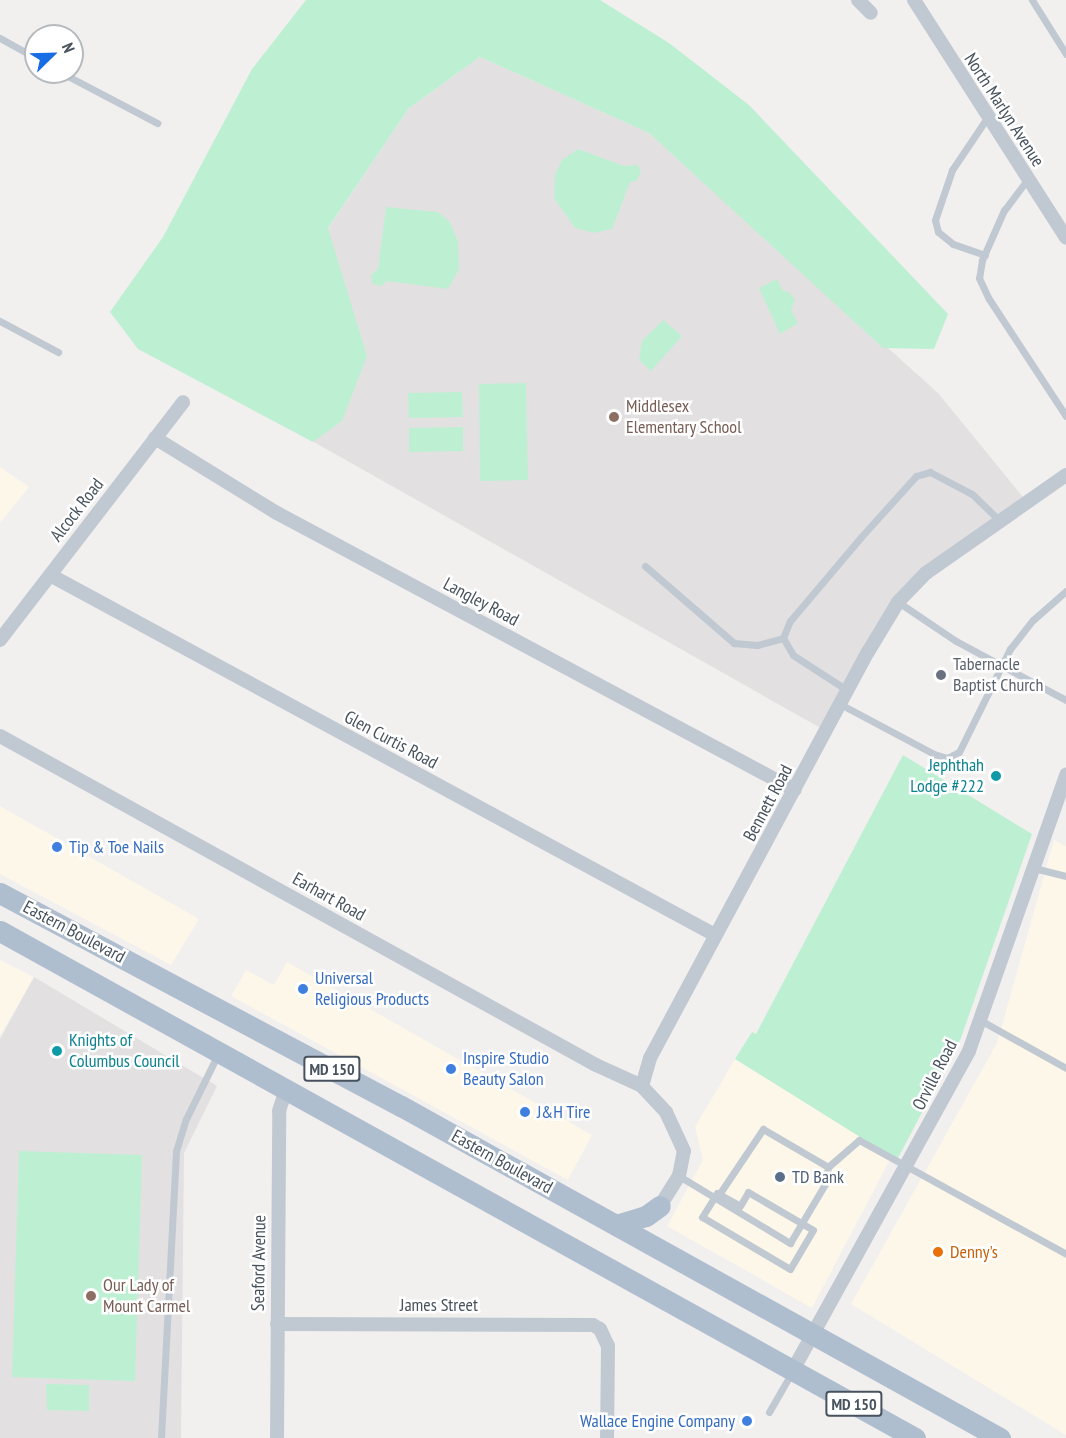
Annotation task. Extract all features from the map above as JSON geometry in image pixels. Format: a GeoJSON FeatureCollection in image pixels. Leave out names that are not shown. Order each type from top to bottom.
{"type":"FeatureCollection","features":[{"type":"Feature","properties":{"kind":"main road","name":"Eastern Boulevard"},"geometry":{"type":"LineString","coordinates":[[0,893],[661,1250],[1000,1438]]}},
{"type":"Feature","properties":{"kind":"main road","name":"Eastern Boulevard"},"geometry":{"type":"LineString","coordinates":[[0,931],[915,1438]]}},
{"type":"Feature","properties":{"kind":"main road"},"geometry":{"type":"LineString","coordinates":[[616,1226],[646,1216],[660,1206]]}},
{"type":"Feature","properties":{"kind":"main road"},"geometry":{"type":"LineString","coordinates":[[660,1206],[654,1218],[653,1233],[661,1250]]}},
{"type":"Feature","properties":{"kind":"street"},"geometry":{"type":"LineString","coordinates":[[858,0],[871,13]]}},
{"type":"Feature","properties":{"kind":"street","name":"North Marlyn Avenue"},"geometry":{"type":"LineString","coordinates":[[914,0],[987,118],[1066,238]]}},
{"type":"Feature","properties":{"kind":"street","name":"Alcock Road"},"geometry":{"type":"LineString","coordinates":[[0,640],[183,402]]}},
{"type":"Feature","properties":{"kind":"street","name":"Langley Road"},"geometry":{"type":"LineString","coordinates":[[155,438],[277,513],[795,790]]}},
{"type":"Feature","properties":{"kind":"street","name":"Bennett Road"},"geometry":{"type":"LineString","coordinates":[[642,1086],[657,1041],[847,691],[898,602],[926,573],[1066,475]]}},
{"type":"Feature","properties":{"kind":"street","name":"Glen Curtis Road"},"geometry":{"type":"LineString","coordinates":[[50,574],[715,935]]}},
{"type":"Feature","properties":{"kind":"street","name":"Earhart Road"},"geometry":{"type":"LineString","coordinates":[[0,736],[596,1065],[642,1086]]}},
{"type":"Feature","properties":{"kind":"street","name":"Orville Road"},"geometry":{"type":"LineString","coordinates":[[793,1370],[969,1051],[1066,776]]}},
{"type":"Feature","properties":{"kind":"street"},"geometry":{"type":"LineString","coordinates":[[642,1086],[666,1112],[684,1150],[679,1176],[660,1206]]}},
{"type":"Feature","properties":{"kind":"street","name":"Seaford Avenue"},"geometry":{"type":"LineString","coordinates":[[277,1438],[279,1111],[286,1089]]}},
{"type":"Feature","properties":{"kind":"street","name":"James Street"},"geometry":{"type":"LineString","coordinates":[[277,1324],[571,1322],[600,1329],[608,1346],[607,1438]]}},
{"type":"Feature","properties":{"kind":"lane"},"geometry":{"type":"LineString","coordinates":[[1032,0],[1066,54]]}},
{"type":"Feature","properties":{"kind":"lane"},"geometry":{"type":"LineString","coordinates":[[0,38],[24,51]]}},
{"type":"Feature","properties":{"kind":"lane"},"geometry":{"type":"LineString","coordinates":[[83,84],[157,123]]}},
{"type":"Feature","properties":{"kind":"lane"},"geometry":{"type":"LineString","coordinates":[[985,255],[954,244],[938,232],[935,220],[952,170],[987,118]]}},
{"type":"Feature","properties":{"kind":"lane"},"geometry":{"type":"LineString","coordinates":[[1027,180],[1004,210],[980,269],[982,286],[1066,416]]}},
{"type":"Feature","properties":{"kind":"lane"},"geometry":{"type":"LineString","coordinates":[[0,321],[58,352]]}},
{"type":"Feature","properties":{"kind":"lane"},"geometry":{"type":"LineString","coordinates":[[783,638],[790,621],[817,588],[916,476],[935,473],[972,494],[1000,521]]}},
{"type":"Feature","properties":{"kind":"lane"},"geometry":{"type":"LineString","coordinates":[[645,566],[720,634],[734,642],[757,645],[783,638]]}},
{"type":"Feature","properties":{"kind":"lane"},"geometry":{"type":"LineString","coordinates":[[840,704],[947,758],[959,752],[1003,664],[1033,620],[1066,591]]}},
{"type":"Feature","properties":{"kind":"lane"},"geometry":{"type":"LineString","coordinates":[[898,602],[956,641],[1003,664],[1066,700]]}},
{"type":"Feature","properties":{"kind":"lane"},"geometry":{"type":"LineString","coordinates":[[783,638],[793,655],[847,691]]}},
{"type":"Feature","properties":{"kind":"lane"},"geometry":{"type":"LineString","coordinates":[[1034,868],[1066,876]]}},
{"type":"Feature","properties":{"kind":"lane"},"geometry":{"type":"LineString","coordinates":[[980,1020],[1066,1068]]}},
{"type":"Feature","properties":{"kind":"lane"},"geometry":{"type":"LineString","coordinates":[[161,1438],[176,1151],[186,1119],[218,1052]]}},
{"type":"Feature","properties":{"kind":"lane"},"geometry":{"type":"LineString","coordinates":[[716,1198],[763,1129],[828,1167]]}},
{"type":"Feature","properties":{"kind":"lane"},"geometry":{"type":"LineString","coordinates":[[679,1176],[790,1243],[825,1184],[828,1167],[859,1140],[1066,1254]]}},
{"type":"Feature","properties":{"kind":"lane"},"geometry":{"type":"LineString","coordinates":[[717,1192],[740,1206],[748,1192],[802,1223],[813,1230],[790,1269],[702,1217],[717,1192]]}},
{"type":"Feature","properties":{"kind":"lane"},"geometry":{"type":"LineString","coordinates":[[769,1412],[793,1370]]}},
{"type":"Feature","properties":{"kind":"shaded area","name":"Middlesex Elementary School"},"geometry":{"type":"Polygon","coordinates":[[[480,57],[649,133],[938,393],[1027,502],[898,602],[826,731],[220,389],[409,108],[480,57]]]}},
{"type":"Feature","properties":{"kind":"shaded area"},"geometry":{"type":"Polygon","coordinates":[[[0,467],[29,487],[0,523],[0,467]]]}},
{"type":"Feature","properties":{"kind":"shaded area"},"geometry":{"type":"Polygon","coordinates":[[[0,806],[199,919],[171,965],[0,874],[0,806]]]}},
{"type":"Feature","properties":{"kind":"shaded area"},"geometry":{"type":"Polygon","coordinates":[[[1054,840],[1066,846],[1066,1435],[851,1304],[997,1043],[1054,840]]]}},
{"type":"Feature","properties":{"kind":"shaded area"},"geometry":{"type":"Polygon","coordinates":[[[0,960],[34,977],[0,1036],[0,960]]]}},
{"type":"Feature","properties":{"kind":"shaded area"},"geometry":{"type":"Polygon","coordinates":[[[287,962],[592,1135],[568,1180],[231,996],[246,970],[274,985],[287,962]]]}},
{"type":"Feature","properties":{"kind":"shaded area","name":"Our Lady of Mount Carmel"},"geometry":{"type":"Polygon","coordinates":[[[34,977],[217,1086],[184,1153],[181,1438],[0,1438],[0,1039],[34,977]]]}},
{"type":"Feature","properties":{"kind":"shaded area"},"geometry":{"type":"Polygon","coordinates":[[[735,1059],[892,1156],[812,1308],[667,1226],[703,1160],[695,1127],[735,1059]]]}},
{"type":"Feature","properties":{"kind":"green space"},"geometry":{"type":"Polygon","coordinates":[[[306,0],[600,0],[669,43],[749,105],[948,314],[934,349],[883,348],[649,133],[480,57],[409,108],[328,228],[367,356],[342,421],[313,442],[138,349],[110,312],[163,237],[252,69],[306,0]]]}},
{"type":"Feature","properties":{"kind":"green space"},"geometry":{"type":"Polygon","coordinates":[[[578,149],[624,166],[638,165],[641,173],[636,181],[630,182],[612,229],[594,233],[575,228],[554,198],[555,175],[562,160],[578,149]]]}},
{"type":"Feature","properties":{"kind":"green space"},"geometry":{"type":"Polygon","coordinates":[[[386,207],[438,212],[450,222],[458,242],[459,269],[448,289],[387,281],[381,286],[372,284],[371,275],[378,269],[386,207]]]}},
{"type":"Feature","properties":{"kind":"green space"},"geometry":{"type":"Polygon","coordinates":[[[777,279],[783,291],[789,292],[795,300],[791,310],[798,323],[780,334],[759,288],[777,279]]]}},
{"type":"Feature","properties":{"kind":"green space"},"geometry":{"type":"Polygon","coordinates":[[[663,320],[682,336],[651,371],[639,360],[642,341],[663,320]]]}},
{"type":"Feature","properties":{"kind":"green space"},"geometry":{"type":"Polygon","coordinates":[[[526,383],[528,480],[480,481],[479,384],[526,383]]]}},
{"type":"Feature","properties":{"kind":"green space"},"geometry":{"type":"Polygon","coordinates":[[[462,392],[463,417],[409,418],[408,393],[462,392]]]}},
{"type":"Feature","properties":{"kind":"green space"},"geometry":{"type":"Polygon","coordinates":[[[463,427],[463,451],[409,452],[409,428],[463,427]]]}},
{"type":"Feature","properties":{"kind":"green space"},"geometry":{"type":"Polygon","coordinates":[[[903,755],[1032,834],[961,1038],[897,1160],[735,1059],[752,1032],[756,1034],[903,755]]]}},
{"type":"Feature","properties":{"kind":"green space"},"geometry":{"type":"Polygon","coordinates":[[[19,1151],[142,1155],[135,1381],[12,1377],[19,1151]]]}},
{"type":"Feature","properties":{"kind":"green space"},"geometry":{"type":"Polygon","coordinates":[[[46,1384],[89,1385],[89,1411],[47,1410],[46,1384]]]}},
{"type":"Feature","properties":{"kind":"place","name":"Middlesex Elementary School"},"geometry":{"type":"Point","coordinates":[614,417]}},
{"type":"Feature","properties":{"kind":"place","name":"Tabernacle Baptist Church"},"geometry":{"type":"Point","coordinates":[941,675]}},
{"type":"Feature","properties":{"kind":"place","name":"Jephthah Lodge #222"},"geometry":{"type":"Point","coordinates":[996,776]}},
{"type":"Feature","properties":{"kind":"place","name":"Tip & Toe Nails"},"geometry":{"type":"Point","coordinates":[57,847]}},
{"type":"Feature","properties":{"kind":"place","name":"Universal Religious Products"},"geometry":{"type":"Point","coordinates":[303,989]}},
{"type":"Feature","properties":{"kind":"place","name":"Knights of Columbus Council"},"geometry":{"type":"Point","coordinates":[57,1051]}},
{"type":"Feature","properties":{"kind":"place","name":"Inspire Studio Beauty Salon"},"geometry":{"type":"Point","coordinates":[451,1069]}},
{"type":"Feature","properties":{"kind":"place","name":"J&H Tire"},"geometry":{"type":"Point","coordinates":[525,1112]}},
{"type":"Feature","properties":{"kind":"place","name":"TD Bank"},"geometry":{"type":"Point","coordinates":[780,1177]}},
{"type":"Feature","properties":{"kind":"place","name":"Denny's"},"geometry":{"type":"Point","coordinates":[938,1252]}},
{"type":"Feature","properties":{"kind":"place","name":"Our Lady of Mount Carmel"},"geometry":{"type":"Point","coordinates":[91,1296]}},
{"type":"Feature","properties":{"kind":"place","name":"Wallace Engine Company"},"geometry":{"type":"Point","coordinates":[747,1421]}}]}
